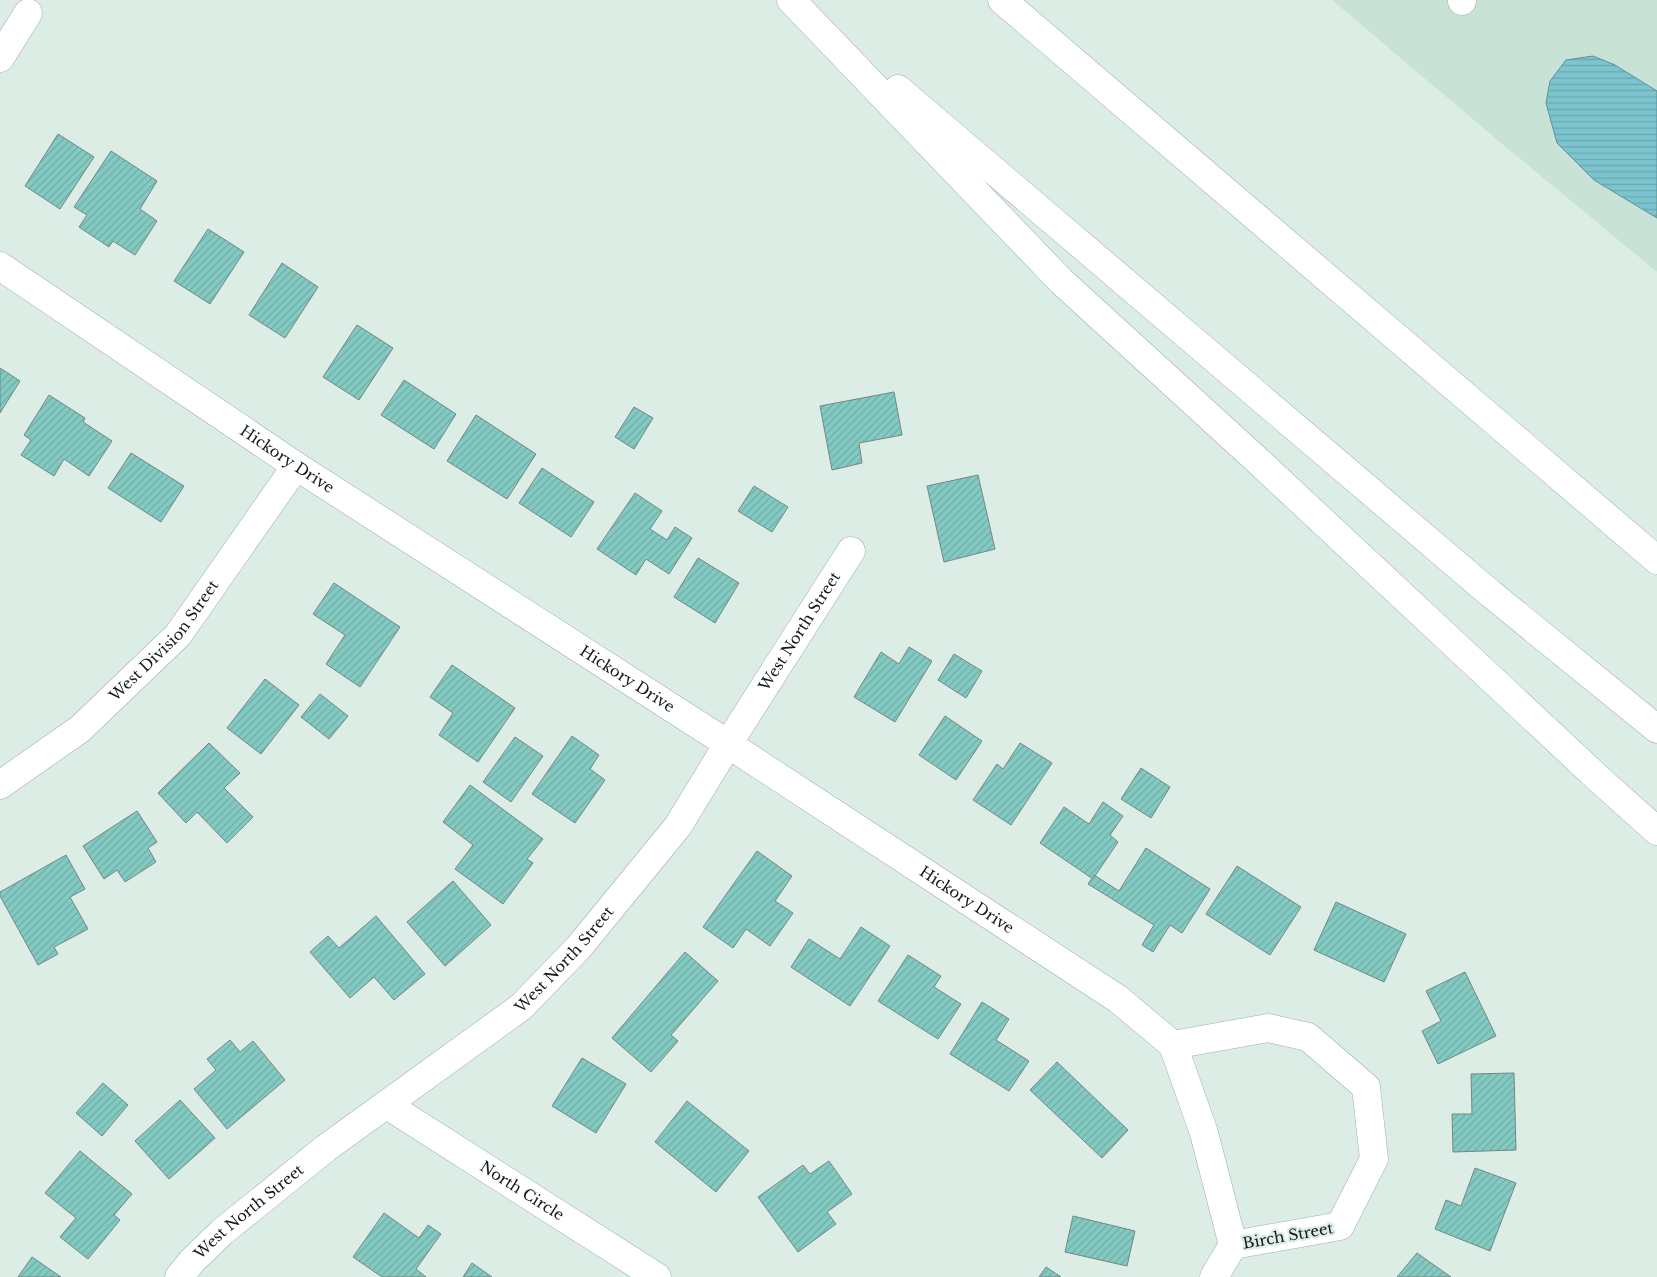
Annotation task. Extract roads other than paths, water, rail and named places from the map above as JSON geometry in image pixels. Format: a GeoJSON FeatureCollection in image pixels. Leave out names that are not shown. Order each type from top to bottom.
{"type":"FeatureCollection","features":[{"type":"Feature","properties":{"kind":"main road"},"geometry":{"type":"LineString","coordinates":[[793,0],[1491,594],[1657,729]]}},
{"type":"Feature","properties":{"kind":"main road"},"geometry":{"type":"LineString","coordinates":[[793,0],[1061,281],[1657,831]]}},
{"type":"Feature","properties":{"kind":"main road"},"geometry":{"type":"LineString","coordinates":[[1002,0],[1657,560]]}},
{"type":"Feature","properties":{"kind":"main road"},"geometry":{"type":"LineString","coordinates":[[0,58],[28,12]]}},
{"type":"Feature","properties":{"kind":"main road","name":"Hickory Drive"},"geometry":{"type":"LineString","coordinates":[[0,266],[296,466],[728,744],[1118,999],[1173,1046],[1204,1133]]}},
{"type":"Feature","properties":{"kind":"main road","name":"West Division Street"},"geometry":{"type":"LineString","coordinates":[[0,785],[80,729],[178,636],[296,466]]}},
{"type":"Feature","properties":{"kind":"main road","name":"West North Street"},"geometry":{"type":"LineString","coordinates":[[180,1277],[192,1261],[222,1232],[326,1148],[521,1007],[579,947],[678,826],[851,551]]}},
{"type":"Feature","properties":{"kind":"main road","name":"Birch Street"},"geometry":{"type":"LineString","coordinates":[[1173,1046],[1268,1028],[1308,1037],[1366,1087],[1374,1159],[1340,1226],[1233,1246]]}},
{"type":"Feature","properties":{"kind":"main road","name":"North Circle"},"geometry":{"type":"LineString","coordinates":[[387,1104],[657,1277]]}},
{"type":"Feature","properties":{"kind":"main road","name":"Birch Street"},"geometry":{"type":"LineString","coordinates":[[1204,1133],[1233,1246],[1214,1277]]}},
{"type":"Feature","properties":{"kind":"water"},"geometry":{"type":"Polygon","coordinates":[[[1593,56],[1615,65],[1657,91],[1657,218],[1594,180],[1557,143],[1546,103],[1550,81],[1566,60],[1593,56]]]}}]}
